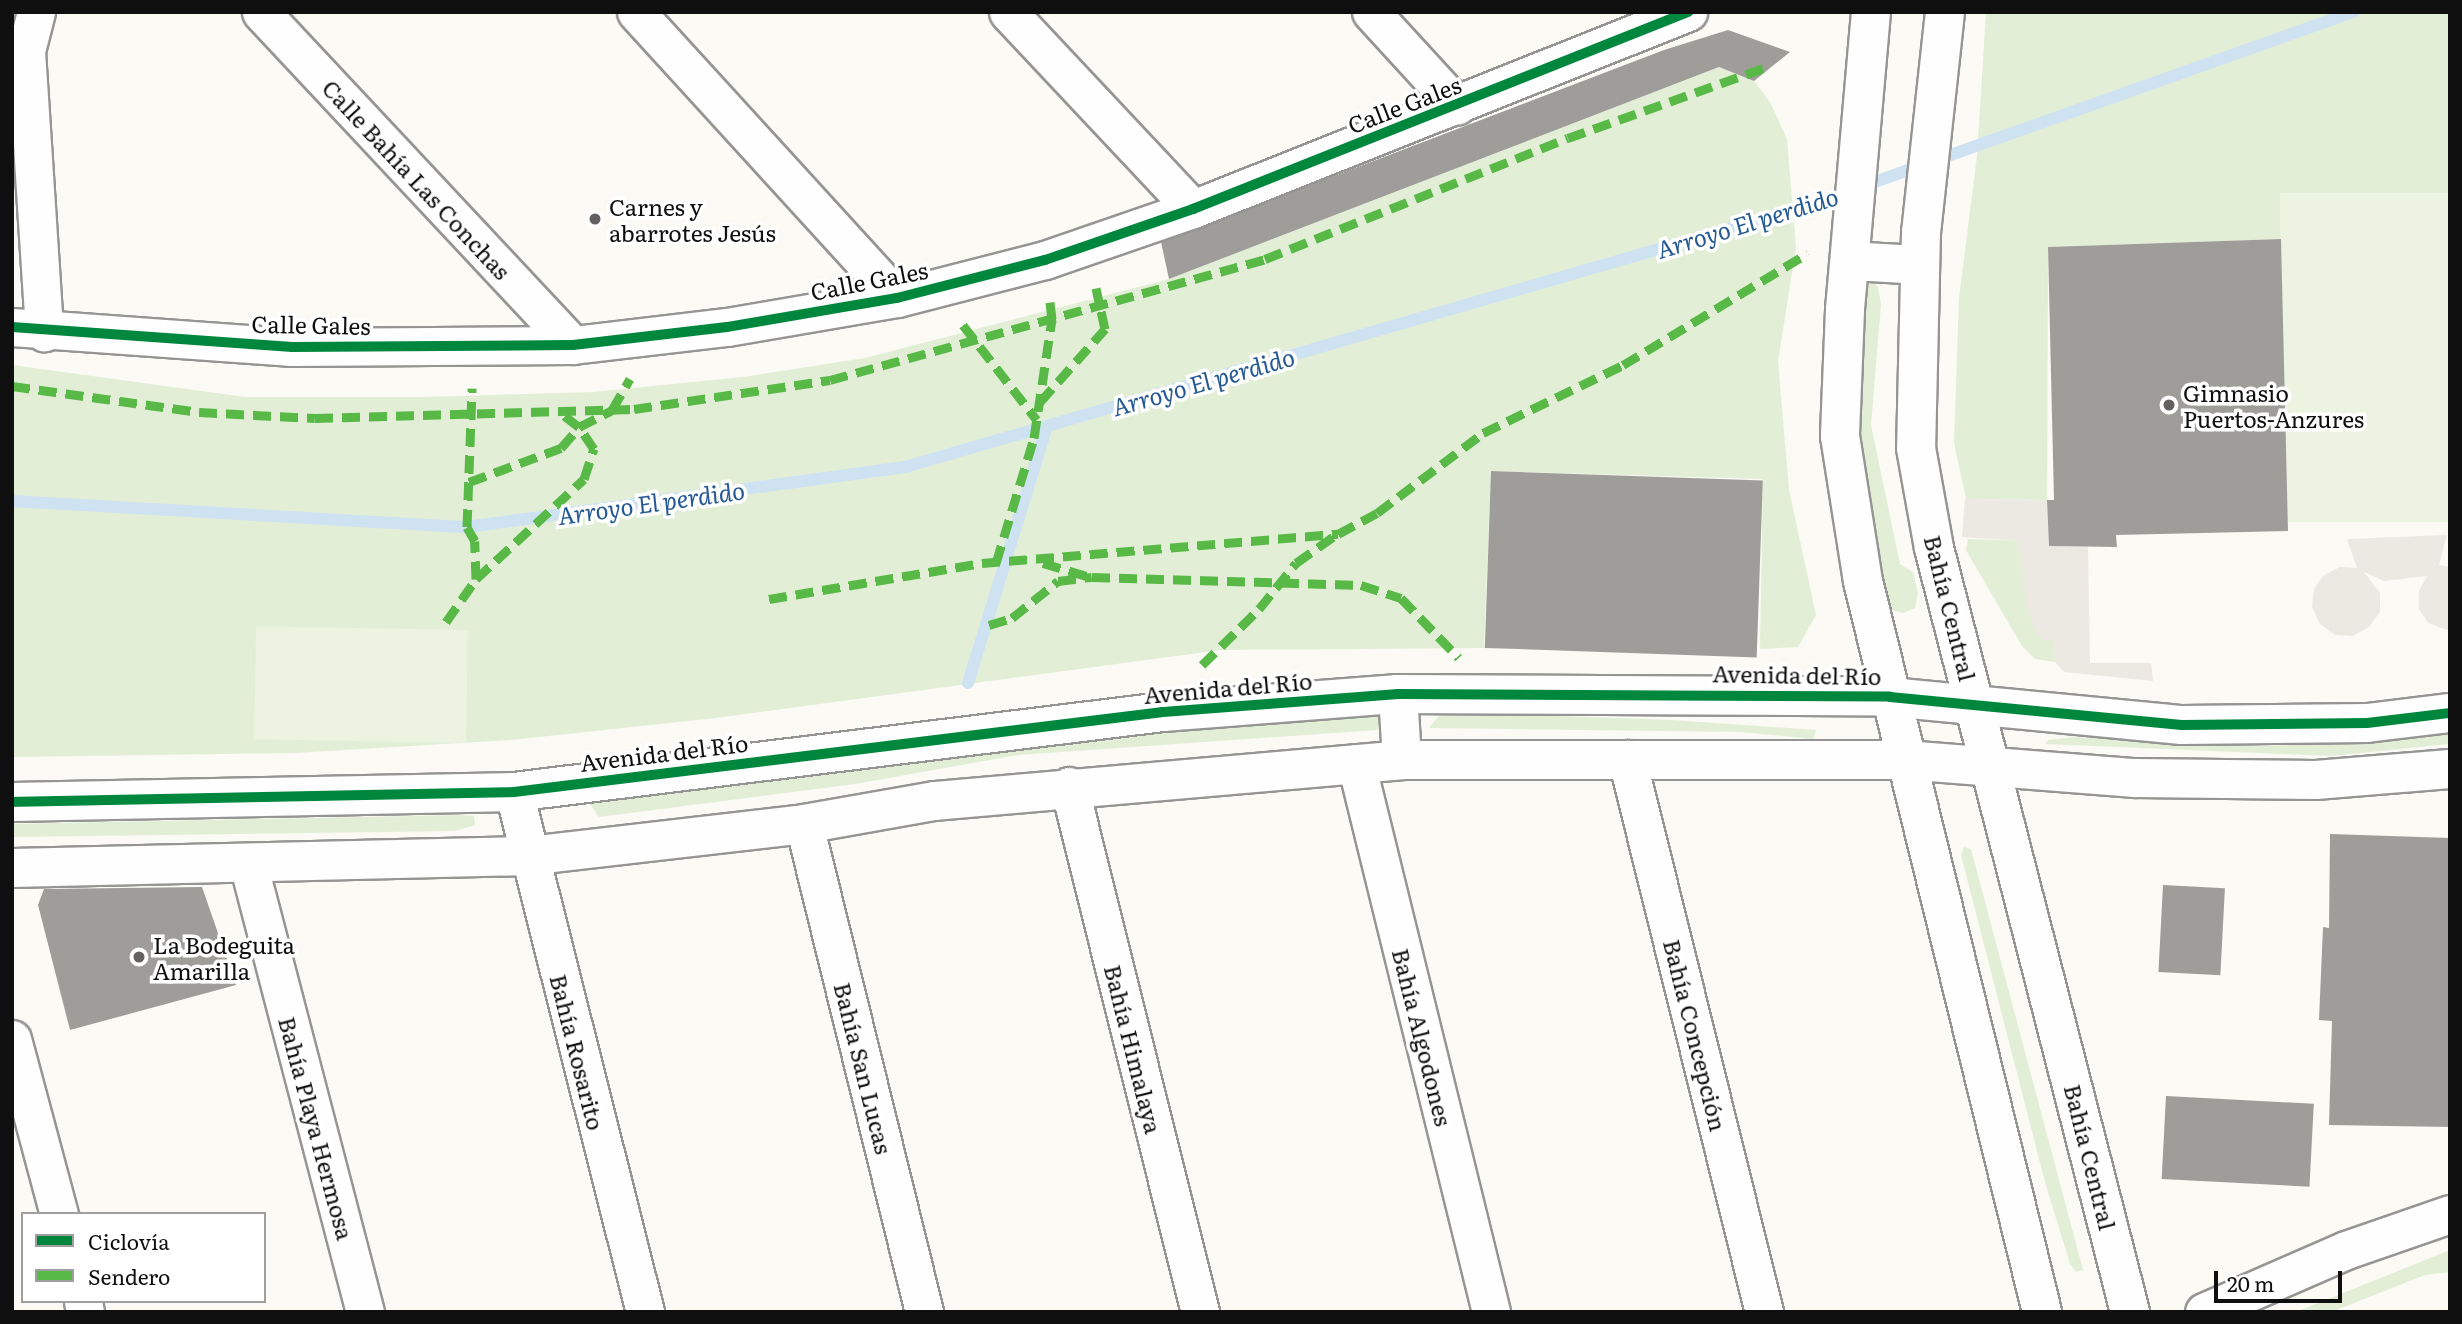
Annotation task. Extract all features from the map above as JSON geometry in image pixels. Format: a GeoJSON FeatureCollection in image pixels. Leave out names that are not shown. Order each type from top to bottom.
{"type":"FeatureCollection","features":[{"type":"Feature","properties":{"kind":"street"},"geometry":{"type":"LineString","coordinates":[[28,329],[26,51],[36,12]]}},
{"type":"Feature","properties":{"kind":"street","name":"Calle Bahía Las Conchas"},"geometry":{"type":"LineString","coordinates":[[261,12],[573,345]]}},
{"type":"Feature","properties":{"kind":"street"},"geometry":{"type":"LineString","coordinates":[[636,12],[897,298]]}},
{"type":"Feature","properties":{"kind":"street"},"geometry":{"type":"LineString","coordinates":[[1008,12],[1193,209]]}},
{"type":"Feature","properties":{"kind":"street"},"geometry":{"type":"LineString","coordinates":[[1371,12],[1457,106]]}},
{"type":"Feature","properties":{"kind":"street","name":"Calle Gales"},"geometry":{"type":"LineString","coordinates":[[28,329],[292,347],[573,345],[727,327],[897,298],[1045,260],[1193,209],[1688,12]]}},
{"type":"Feature","properties":{"kind":"street"},"geometry":{"type":"LineString","coordinates":[[1871,12],[1862,89],[1840,436],[1863,581],[2042,1312]]}},
{"type":"Feature","properties":{"kind":"street","name":"Bahía Central"},"geometry":{"type":"LineString","coordinates":[[1945,12],[1921,248],[1916,447],[1934,548],[2130,1312]]}},
{"type":"Feature","properties":{"kind":"street"},"geometry":{"type":"LineString","coordinates":[[1852,247],[1921,248]]}},
{"type":"Feature","properties":{"kind":"street"},"geometry":{"type":"LineString","coordinates":[[1398,694],[1402,760]]}},
{"type":"Feature","properties":{"kind":"street","name":"Avenida del Río"},"geometry":{"type":"LineString","coordinates":[[12,802],[514,792],[1163,712],[1398,694],[1890,696],[1975,702],[2182,725],[2367,723],[2450,713]]}},
{"type":"Feature","properties":{"kind":"street","name":"Bahía Concepción"},"geometry":{"type":"LineString","coordinates":[[1627,759],[1764,1312]]}},
{"type":"Feature","properties":{"kind":"street"},"geometry":{"type":"LineString","coordinates":[[12,868],[528,856],[804,824],[935,801],[1069,786],[1402,760],[1905,760],[1990,764],[2134,778],[2329,779],[2450,769]]}},
{"type":"Feature","properties":{"kind":"street","name":"Bahía Algodones"},"geometry":{"type":"LineString","coordinates":[[1356,763],[1491,1312]]}},
{"type":"Feature","properties":{"kind":"street","name":"Bahía Himalaya"},"geometry":{"type":"LineString","coordinates":[[1069,786],[1200,1312]]}},
{"type":"Feature","properties":{"kind":"street","name":"Bahía Rosarito"},"geometry":{"type":"LineString","coordinates":[[514,792],[645,1312]]}},
{"type":"Feature","properties":{"kind":"street","name":"Bahía San Lucas"},"geometry":{"type":"LineString","coordinates":[[804,824],[924,1312]]}},
{"type":"Feature","properties":{"kind":"street","name":"Bahía Playa Hermosa"},"geometry":{"type":"LineString","coordinates":[[248,863],[365,1312]]}},
{"type":"Feature","properties":{"kind":"street"},"geometry":{"type":"LineString","coordinates":[[12,1039],[58,1212]]}},
{"type":"Feature","properties":{"kind":"street"},"geometry":{"type":"LineString","coordinates":[[2204,1312],[2346,1250],[2450,1214]]}},
{"type":"Feature","properties":{"kind":"green space"},"geometry":{"type":"Polygon","coordinates":[[[1986,12],[2450,12],[2450,193],[2281,200],[2281,239],[2048,247],[2047,500],[1966,499],[1954,443],[1959,298],[1977,156],[1986,12]]]}},
{"type":"Feature","properties":{"kind":"green space"},"geometry":{"type":"Polygon","coordinates":[[[1719,67],[1754,81],[1770,102],[1787,139],[1796,248],[1778,361],[1789,490],[1816,615],[1798,647],[1760,649],[1763,479],[1491,471],[1484,648],[1221,650],[716,718],[511,740],[295,753],[12,757],[12,365],[245,397],[421,397],[593,392],[743,377],[865,358],[1169,279],[1719,67]]]}},
{"type":"Feature","properties":{"kind":"green space"},"geometry":{"type":"Polygon","coordinates":[[[2280,193],[2450,193],[2450,522],[2280,522],[2280,193]]]}},
{"type":"Feature","properties":{"kind":"green space"},"geometry":{"type":"Polygon","coordinates":[[[1871,281],[1878,287],[1881,304],[1871,425],[1900,564],[1913,572],[1918,593],[1915,608],[1903,613],[1888,609],[1876,586],[1881,571],[1853,425],[1863,289],[1871,281]]]}},
{"type":"Feature","properties":{"kind":"green space"},"geometry":{"type":"Polygon","coordinates":[[[1968,539],[2025,541],[2054,642],[2055,662],[2035,659],[2022,646],[1966,550],[1968,539]]]}},
{"type":"Feature","properties":{"kind":"green space"},"geometry":{"type":"Polygon","coordinates":[[[256,626],[468,630],[466,743],[254,739],[256,626]]]}},
{"type":"Feature","properties":{"kind":"green space"},"geometry":{"type":"Polygon","coordinates":[[[1442,712],[1672,720],[1816,730],[1813,739],[1741,732],[1429,728],[1442,712]]]}},
{"type":"Feature","properties":{"kind":"green space"},"geometry":{"type":"Polygon","coordinates":[[[1381,716],[1383,725],[1377,730],[1018,755],[855,784],[599,817],[590,804],[596,799],[1011,742],[1306,718],[1381,716]]]}},
{"type":"Feature","properties":{"kind":"green space"},"geometry":{"type":"Polygon","coordinates":[[[2450,733],[2449,744],[2332,756],[2045,744],[2048,740],[2076,737],[2263,746],[2370,743],[2450,733]]]}},
{"type":"Feature","properties":{"kind":"green space"},"geometry":{"type":"Polygon","coordinates":[[[474,816],[475,825],[456,831],[12,837],[12,824],[474,816]]]}},
{"type":"Feature","properties":{"kind":"green space"},"geometry":{"type":"Polygon","coordinates":[[[1964,847],[1971,849],[2083,1270],[2076,1272],[2070,1264],[2045,1182],[1961,855],[1964,847]]]}},
{"type":"Feature","properties":{"kind":"green space"},"geometry":{"type":"Polygon","coordinates":[[[2450,1250],[2450,1272],[2425,1275],[2331,1312],[2296,1312],[2450,1250]]]}},
{"type":"Feature","properties":{"kind":"shaded area"},"geometry":{"type":"Polygon","coordinates":[[[1965,499],[2047,500],[2049,546],[2088,547],[2090,663],[2151,663],[2153,681],[2064,672],[2055,662],[2054,642],[2040,638],[2027,611],[2019,541],[1962,537],[1965,499]]]}},
{"type":"Feature","properties":{"kind":"shaded area"},"geometry":{"type":"Polygon","coordinates":[[[2447,535],[2439,565],[2450,567],[2450,631],[2428,623],[2419,609],[2419,591],[2427,576],[2384,581],[2364,572],[2380,593],[2380,612],[2369,627],[2353,636],[2335,635],[2320,624],[2312,607],[2314,589],[2324,575],[2340,567],[2357,568],[2347,539],[2447,535]]]}},
{"type":"Feature","properties":{"kind":"building"},"geometry":{"type":"Polygon","coordinates":[[[1728,30],[1790,52],[1754,81],[1719,67],[1169,279],[1161,242],[1664,50],[1728,30]]]}},
{"type":"Feature","properties":{"kind":"building","name":"Gimnasio Puertos-Anzures"},"geometry":{"type":"Polygon","coordinates":[[[2281,239],[2288,531],[2116,535],[2117,547],[2049,546],[2047,500],[2054,500],[2048,247],[2281,239]]]}},
{"type":"Feature","properties":{"kind":"building"},"geometry":{"type":"Polygon","coordinates":[[[1491,471],[1763,480],[1757,657],[1485,648],[1491,471]]]}},
{"type":"Feature","properties":{"kind":"building"},"geometry":{"type":"Polygon","coordinates":[[[2330,834],[2450,838],[2450,1127],[2329,1125],[2332,1021],[2319,1020],[2323,927],[2329,928],[2330,834]]]}},
{"type":"Feature","properties":{"kind":"building"},"geometry":{"type":"Polygon","coordinates":[[[2163,885],[2225,888],[2220,975],[2158,972],[2163,885]]]}},
{"type":"Feature","properties":{"kind":"building","name":"La Bodeguita Amarilla"},"geometry":{"type":"Polygon","coordinates":[[[202,887],[236,985],[70,1030],[38,905],[44,889],[202,887]]]}},
{"type":"Feature","properties":{"kind":"building"},"geometry":{"type":"Polygon","coordinates":[[[2166,1096],[2314,1104],[2309,1187],[2162,1179],[2166,1096]]]}},
{"type":"Feature","properties":{"kind":"waterway","name":"Arroyo El perdido"},"geometry":{"type":"LineString","coordinates":[[12,501],[467,527],[905,467],[1804,207],[2353,12]]}},
{"type":"Feature","properties":{"kind":"waterway"},"geometry":{"type":"LineString","coordinates":[[968,683],[1047,426]]}},
{"type":"Feature","properties":{"kind":"marked path"},"geometry":{"type":"LineString","coordinates":[[12,386],[199,412],[315,418],[634,409],[830,380],[1265,259],[1568,138],[1763,68]]}},
{"type":"Feature","properties":{"kind":"marked path"},"geometry":{"type":"LineString","coordinates":[[769,599],[982,563],[1338,534],[1377,513],[1483,433],[1623,365],[1808,253]]}},
{"type":"Feature","properties":{"kind":"marked path"},"geometry":{"type":"LineString","coordinates":[[1040,402],[1105,329],[1096,288]]}},
{"type":"Feature","properties":{"kind":"marked path"},"geometry":{"type":"LineString","coordinates":[[996,563],[1034,438],[1052,319],[1050,302]]}},
{"type":"Feature","properties":{"kind":"marked path"},"geometry":{"type":"LineString","coordinates":[[963,325],[1037,420]]}},
{"type":"Feature","properties":{"kind":"marked path"},"geometry":{"type":"LineString","coordinates":[[469,482],[561,448],[579,427],[612,410],[630,379]]}},
{"type":"Feature","properties":{"kind":"marked path"},"geometry":{"type":"LineString","coordinates":[[446,622],[476,579],[475,541],[467,527],[472,388]]}},
{"type":"Feature","properties":{"kind":"marked path"},"geometry":{"type":"LineString","coordinates":[[476,579],[584,479],[594,449],[579,427],[561,413]]}},
{"type":"Feature","properties":{"kind":"marked path"},"geometry":{"type":"LineString","coordinates":[[1202,665],[1259,609],[1296,563],[1337,534]]}},
{"type":"Feature","properties":{"kind":"marked path"},"geometry":{"type":"LineString","coordinates":[[1043,563],[1087,576]]}},
{"type":"Feature","properties":{"kind":"marked path"},"geometry":{"type":"LineString","coordinates":[[989,625],[1012,618],[1058,581],[1092,577],[1361,585],[1401,598],[1459,658]]}},
{"type":"Feature","properties":{"kind":"cycle path"},"geometry":{"type":"LineString","coordinates":[[12,327],[292,347],[573,345],[727,327],[897,298],[1045,260],[1193,209],[1688,12]]}},
{"type":"Feature","properties":{"kind":"cycle path"},"geometry":{"type":"LineString","coordinates":[[12,802],[514,792],[1163,712],[1398,694],[1890,697],[2182,725],[2367,723],[2450,713]]}},
{"type":"Feature","properties":{"kind":"place","name":"Carnes y abarrotes Jesús"},"geometry":{"type":"Point","coordinates":[595,219]}},
{"type":"Feature","properties":{"kind":"place","name":"Gimnasio Puertos-Anzures"},"geometry":{"type":"Point","coordinates":[2169,405]}},
{"type":"Feature","properties":{"kind":"place","name":"La Bodeguita Amarilla"},"geometry":{"type":"Point","coordinates":[139,957]}}]}
